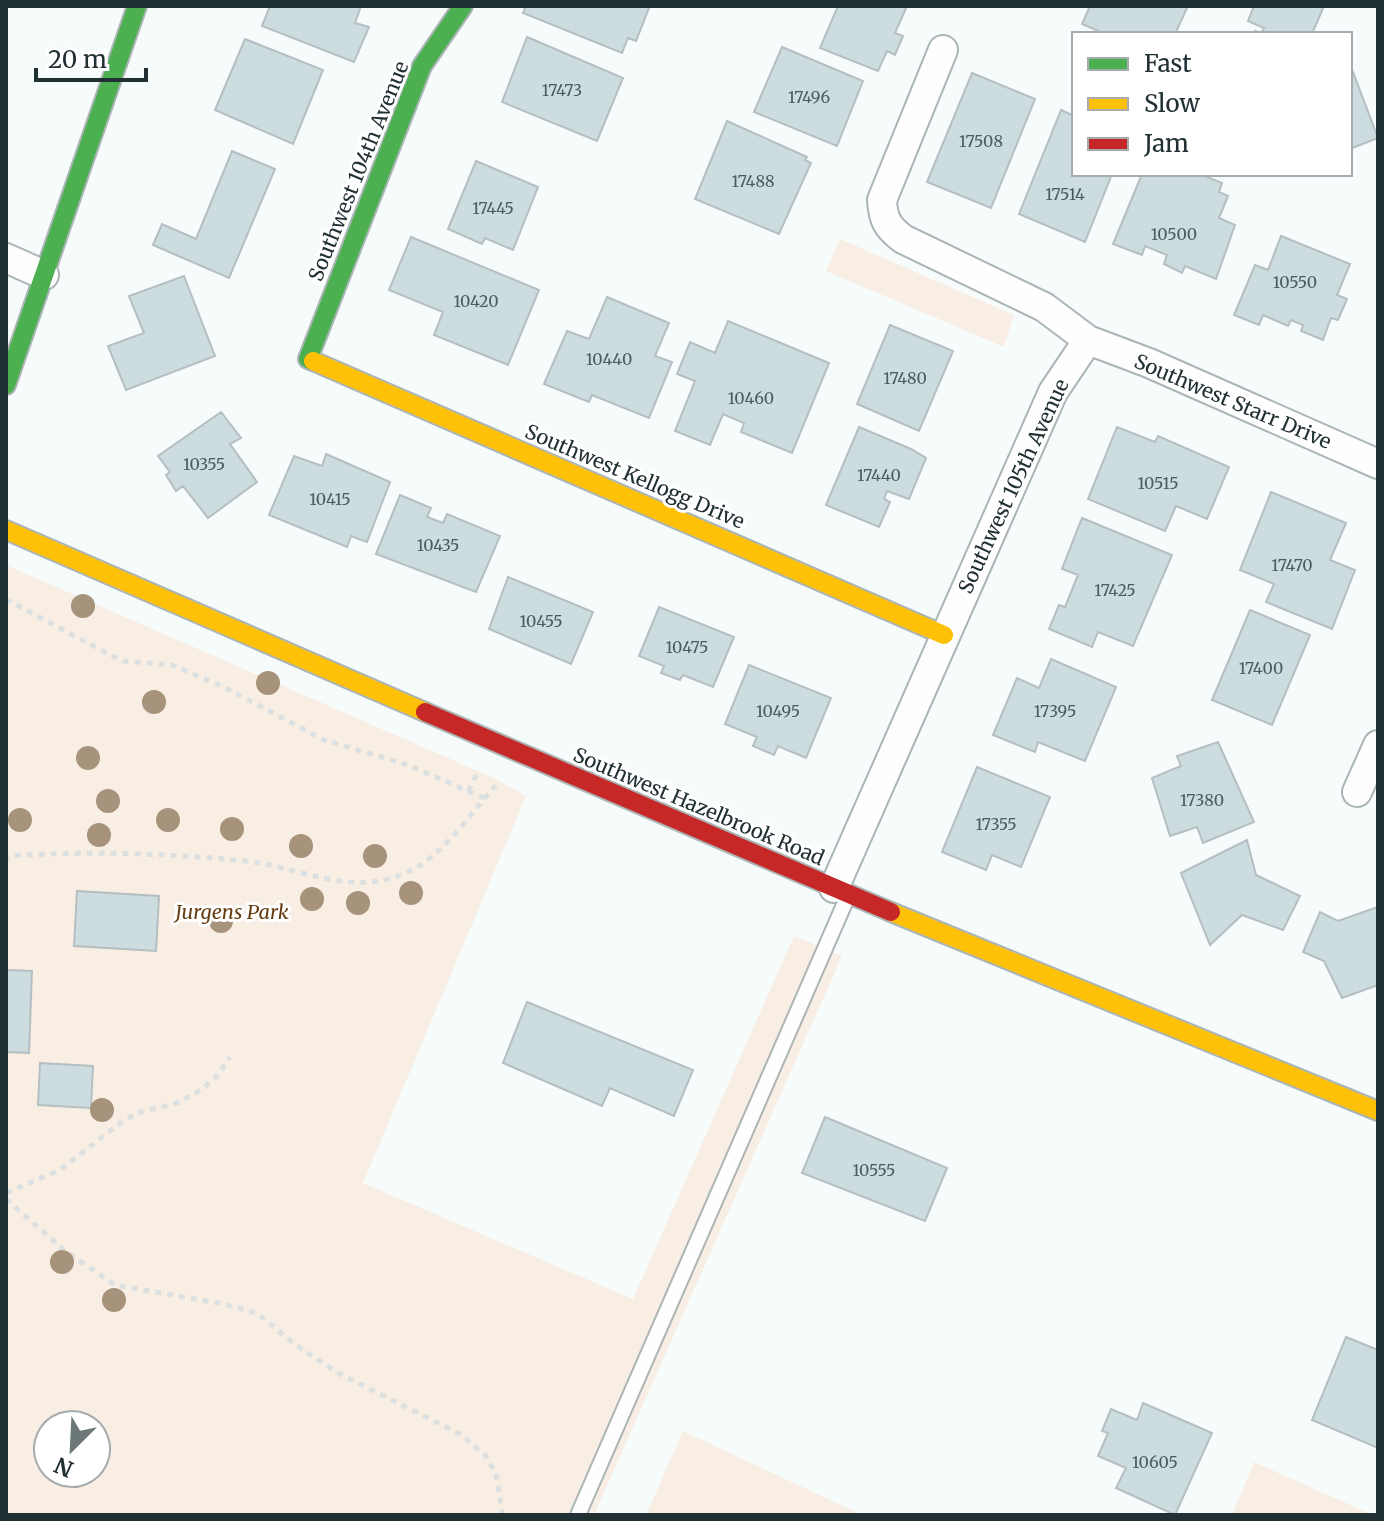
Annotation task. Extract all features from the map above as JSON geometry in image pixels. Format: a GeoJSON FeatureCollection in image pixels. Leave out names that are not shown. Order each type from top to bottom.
{"type":"FeatureCollection","features":[{"type":"Feature","properties":{"kind":"street"},"geometry":{"type":"LineString","coordinates":[[6,385],[137,6]]}},
{"type":"Feature","properties":{"kind":"street","name":"Southwest 104th Avenue"},"geometry":{"type":"LineString","coordinates":[[308,359],[422,66],[463,6]]}},
{"type":"Feature","properties":{"kind":"street"},"geometry":{"type":"LineString","coordinates":[[943,50],[882,200],[883,217],[891,230],[903,239],[1044,307],[1088,340]]}},
{"type":"Feature","properties":{"kind":"street"},"geometry":{"type":"LineString","coordinates":[[6,258],[44,275]]}},
{"type":"Feature","properties":{"kind":"street","name":"Southwest Starr Drive"},"geometry":{"type":"LineString","coordinates":[[1088,340],[1149,363],[1378,464]]}},
{"type":"Feature","properties":{"kind":"street","name":"Southwest 105th Avenue"},"geometry":{"type":"LineString","coordinates":[[842,891],[944,635],[1053,392],[1088,340]]}},
{"type":"Feature","properties":{"kind":"street","name":"Southwest Kellogg Drive"},"geometry":{"type":"LineString","coordinates":[[308,359],[944,635]]}},
{"type":"Feature","properties":{"kind":"street","name":"Southwest Hazelbrook Road"},"geometry":{"type":"LineString","coordinates":[[6,530],[842,891],[1254,1063],[1378,1111]]}},
{"type":"Feature","properties":{"kind":"street"},"geometry":{"type":"LineString","coordinates":[[1357,792],[1378,745]]}},
{"type":"Feature","properties":{"kind":"lane"},"geometry":{"type":"LineString","coordinates":[[578,1515],[842,891]]}},
{"type":"Feature","properties":{"kind":"path"},"geometry":{"type":"LineString","coordinates":[[6,599],[124,661],[154,662],[183,670],[226,688],[324,740],[408,765],[484,798]]}},
{"type":"Feature","properties":{"kind":"path"},"geometry":{"type":"LineString","coordinates":[[7,857],[68,853],[150,854],[250,861],[342,882],[372,883],[396,877],[420,865],[443,847],[524,754]]}},
{"type":"Feature","properties":{"kind":"path"},"geometry":{"type":"LineString","coordinates":[[230,1057],[217,1076],[201,1090],[177,1103],[137,1113],[60,1170],[6,1196],[64,1250],[115,1285],[224,1304],[257,1313],[293,1343],[338,1373],[460,1434],[486,1456],[496,1474],[500,1515]]}},
{"type":"Feature","properties":{"kind":"green space"},"geometry":{"type":"Polygon","coordinates":[[[840,239],[1014,315],[1004,347],[826,271],[840,239]]]}},
{"type":"Feature","properties":{"kind":"green space","name":"Jurgens Park"},"geometry":{"type":"Polygon","coordinates":[[[6,565],[496,779],[526,796],[363,1183],[633,1299],[794,936],[842,956],[594,1515],[6,1515],[6,565]]]}},
{"type":"Feature","properties":{"kind":"green space"},"geometry":{"type":"Polygon","coordinates":[[[683,1431],[862,1515],[646,1515],[683,1431]]]}},
{"type":"Feature","properties":{"kind":"green space"},"geometry":{"type":"Polygon","coordinates":[[[1254,1462],[1373,1515],[1232,1515],[1254,1462]]]}},
{"type":"Feature","properties":{"kind":"building"},"geometry":{"type":"Polygon","coordinates":[[[270,6],[361,6],[355,23],[369,27],[354,62],[262,26],[270,6]]]}},
{"type":"Feature","properties":{"kind":"building"},"geometry":{"type":"Polygon","coordinates":[[[526,6],[649,8],[636,41],[628,38],[622,53],[523,13],[526,6]]]}},
{"type":"Feature","properties":{"kind":"building"},"geometry":{"type":"Polygon","coordinates":[[[838,6],[907,6],[895,33],[903,36],[895,55],[887,51],[878,71],[820,48],[838,6]]]}},
{"type":"Feature","properties":{"kind":"building"},"geometry":{"type":"Polygon","coordinates":[[[1090,6],[1188,6],[1176,32],[1100,32],[1082,24],[1090,6]]]}},
{"type":"Feature","properties":{"kind":"building"},"geometry":{"type":"Polygon","coordinates":[[[1254,6],[1324,6],[1313,32],[1262,32],[1264,28],[1248,21],[1254,6]]]}},
{"type":"Feature","properties":{"kind":"building"},"geometry":{"type":"Polygon","coordinates":[[[527,37],[623,78],[597,141],[502,102],[527,37]]]}},
{"type":"Feature","properties":{"kind":"building"},"geometry":{"type":"Polygon","coordinates":[[[245,39],[323,70],[293,144],[215,110],[245,39]]]}},
{"type":"Feature","properties":{"kind":"building"},"geometry":{"type":"Polygon","coordinates":[[[782,47],[863,81],[837,146],[754,112],[782,47]]]}},
{"type":"Feature","properties":{"kind":"building"},"geometry":{"type":"Polygon","coordinates":[[[1352,69],[1378,138],[1352,148],[1352,69]]]}},
{"type":"Feature","properties":{"kind":"building"},"geometry":{"type":"Polygon","coordinates":[[[972,73],[1035,99],[991,208],[927,182],[972,73]]]}},
{"type":"Feature","properties":{"kind":"building"},"geometry":{"type":"Polygon","coordinates":[[[1061,110],[1072,115],[1072,176],[1111,176],[1085,242],[1019,214],[1061,110]]]}},
{"type":"Feature","properties":{"kind":"building"},"geometry":{"type":"Polygon","coordinates":[[[727,121],[807,157],[805,160],[811,163],[779,234],[695,199],[727,121]]]}},
{"type":"Feature","properties":{"kind":"building"},"geometry":{"type":"Polygon","coordinates":[[[232,151],[275,169],[229,278],[153,245],[162,224],[196,239],[232,151]]]}},
{"type":"Feature","properties":{"kind":"building"},"geometry":{"type":"Polygon","coordinates":[[[476,161],[538,187],[513,250],[485,238],[482,244],[448,229],[476,161]]]}},
{"type":"Feature","properties":{"kind":"building"},"geometry":{"type":"Polygon","coordinates":[[[1141,176],[1205,176],[1222,183],[1219,192],[1228,196],[1219,218],[1235,225],[1216,279],[1185,266],[1182,273],[1164,264],[1167,255],[1145,246],[1142,255],[1113,244],[1141,176]]]}},
{"type":"Feature","properties":{"kind":"building"},"geometry":{"type":"Polygon","coordinates":[[[1281,236],[1350,264],[1337,295],[1347,299],[1338,320],[1331,318],[1323,340],[1301,331],[1303,325],[1291,320],[1288,326],[1263,315],[1259,325],[1234,315],[1255,265],[1268,270],[1281,236]]]}},
{"type":"Feature","properties":{"kind":"building"},"geometry":{"type":"Polygon","coordinates":[[[411,237],[539,290],[508,365],[434,335],[443,312],[389,290],[411,237]]]}},
{"type":"Feature","properties":{"kind":"building"},"geometry":{"type":"Polygon","coordinates":[[[184,276],[215,356],[126,390],[108,346],[144,333],[129,296],[184,276]]]}},
{"type":"Feature","properties":{"kind":"building"},"geometry":{"type":"Polygon","coordinates":[[[607,297],[669,323],[655,356],[672,362],[649,418],[592,395],[589,402],[544,384],[567,331],[589,339],[607,297]]]}},
{"type":"Feature","properties":{"kind":"building"},"geometry":{"type":"Polygon","coordinates":[[[728,321],[829,363],[792,453],[741,432],[744,423],[723,414],[710,445],[675,431],[695,381],[677,374],[690,342],[715,353],[728,321]]]}},
{"type":"Feature","properties":{"kind":"building"},"geometry":{"type":"Polygon","coordinates":[[[890,325],[953,351],[919,431],[857,404],[890,325]]]}},
{"type":"Feature","properties":{"kind":"building"},"geometry":{"type":"Polygon","coordinates":[[[221,412],[241,438],[230,444],[257,482],[208,518],[183,486],[176,491],[166,475],[170,472],[158,456],[221,412]]]}},
{"type":"Feature","properties":{"kind":"building"},"geometry":{"type":"Polygon","coordinates":[[[859,427],[926,458],[909,499],[887,491],[884,499],[890,502],[879,527],[826,505],[859,427]]]}},
{"type":"Feature","properties":{"kind":"building"},"geometry":{"type":"Polygon","coordinates":[[[1117,427],[1155,442],[1158,436],[1229,467],[1207,519],[1176,506],[1165,531],[1088,499],[1117,427]]]}},
{"type":"Feature","properties":{"kind":"building"},"geometry":{"type":"Polygon","coordinates":[[[326,454],[390,482],[367,542],[351,536],[347,547],[269,515],[294,456],[322,466],[326,454]]]}},
{"type":"Feature","properties":{"kind":"building"},"geometry":{"type":"Polygon","coordinates":[[[1271,492],[1346,523],[1330,560],[1355,570],[1332,629],[1266,602],[1274,584],[1240,570],[1271,492]]]}},
{"type":"Feature","properties":{"kind":"building"},"geometry":{"type":"Polygon","coordinates":[[[400,495],[431,508],[427,517],[443,523],[447,514],[500,536],[476,592],[376,554],[400,495]]]}},
{"type":"Feature","properties":{"kind":"building"},"geometry":{"type":"Polygon","coordinates":[[[1082,518],[1172,555],[1133,646],[1098,632],[1092,647],[1049,629],[1059,605],[1065,607],[1078,575],[1062,569],[1082,518]]]}},
{"type":"Feature","properties":{"kind":"building"},"geometry":{"type":"Polygon","coordinates":[[[508,577],[593,612],[571,664],[489,629],[508,577]]]}},
{"type":"Feature","properties":{"kind":"building"},"geometry":{"type":"Polygon","coordinates":[[[659,607],[734,637],[713,687],[683,675],[680,680],[661,673],[664,666],[639,656],[659,607]]]}},
{"type":"Feature","properties":{"kind":"building"},"geometry":{"type":"Polygon","coordinates":[[[1250,610],[1310,635],[1272,725],[1212,700],[1250,610]]]}},
{"type":"Feature","properties":{"kind":"building"},"geometry":{"type":"Polygon","coordinates":[[[1051,659],[1116,687],[1085,761],[1038,742],[1035,752],[993,735],[1017,678],[1039,688],[1051,659]]]}},
{"type":"Feature","properties":{"kind":"building"},"geometry":{"type":"Polygon","coordinates":[[[749,665],[831,698],[806,758],[778,746],[774,755],[753,746],[757,737],[725,724],[749,665]]]}},
{"type":"Feature","properties":{"kind":"building"},"geometry":{"type":"Polygon","coordinates":[[[1218,742],[1254,822],[1203,843],[1197,827],[1170,836],[1152,778],[1181,766],[1177,756],[1218,742]]]}},
{"type":"Feature","properties":{"kind":"building"},"geometry":{"type":"Polygon","coordinates":[[[977,767],[1050,797],[1021,867],[992,855],[986,870],[942,852],[977,767]]]}},
{"type":"Feature","properties":{"kind":"building"},"geometry":{"type":"Polygon","coordinates":[[[1247,840],[1256,875],[1300,896],[1283,930],[1242,915],[1210,945],[1181,873],[1247,840]]]}},
{"type":"Feature","properties":{"kind":"building"},"geometry":{"type":"Polygon","coordinates":[[[77,891],[159,896],[156,951],[74,946],[77,891]]]}},
{"type":"Feature","properties":{"kind":"building"},"geometry":{"type":"Polygon","coordinates":[[[1378,907],[1378,985],[1342,998],[1324,961],[1303,952],[1320,912],[1338,921],[1378,907]]]}},
{"type":"Feature","properties":{"kind":"building"},"geometry":{"type":"Polygon","coordinates":[[[6,970],[32,971],[29,1053],[6,1052],[6,970]]]}},
{"type":"Feature","properties":{"kind":"building"},"geometry":{"type":"Polygon","coordinates":[[[527,1002],[693,1070],[674,1116],[610,1088],[602,1106],[503,1063],[527,1002]]]}},
{"type":"Feature","properties":{"kind":"building"},"geometry":{"type":"Polygon","coordinates":[[[40,1063],[93,1066],[91,1108],[38,1105],[40,1063]]]}},
{"type":"Feature","properties":{"kind":"building"},"geometry":{"type":"Polygon","coordinates":[[[825,1117],[947,1168],[925,1221],[802,1173],[825,1117]]]}},
{"type":"Feature","properties":{"kind":"building"},"geometry":{"type":"Polygon","coordinates":[[[1346,1337],[1378,1350],[1378,1448],[1312,1420],[1346,1337]]]}},
{"type":"Feature","properties":{"kind":"building"},"geometry":{"type":"Polygon","coordinates":[[[1143,1403],[1212,1433],[1175,1515],[1116,1488],[1126,1468],[1098,1456],[1108,1433],[1102,1431],[1111,1409],[1137,1420],[1143,1403]]]}},
{"type":"Feature","properties":{"kind":"traffic: fast"},"geometry":{"type":"LineString","coordinates":[[6,385],[137,6]]}},
{"type":"Feature","properties":{"kind":"traffic: fast"},"geometry":{"type":"LineString","coordinates":[[313,361],[308,359],[422,66],[463,6]]}},
{"type":"Feature","properties":{"kind":"traffic: slow"},"geometry":{"type":"LineString","coordinates":[[313,361],[944,635]]}},
{"type":"Feature","properties":{"kind":"traffic: slow"},"geometry":{"type":"LineString","coordinates":[[6,530],[425,712]]}},
{"type":"Feature","properties":{"kind":"traffic: slow"},"geometry":{"type":"LineString","coordinates":[[891,912],[1378,1111]]}},
{"type":"Feature","properties":{"kind":"traffic: jam"},"geometry":{"type":"LineString","coordinates":[[425,712],[891,912]]}}]}
